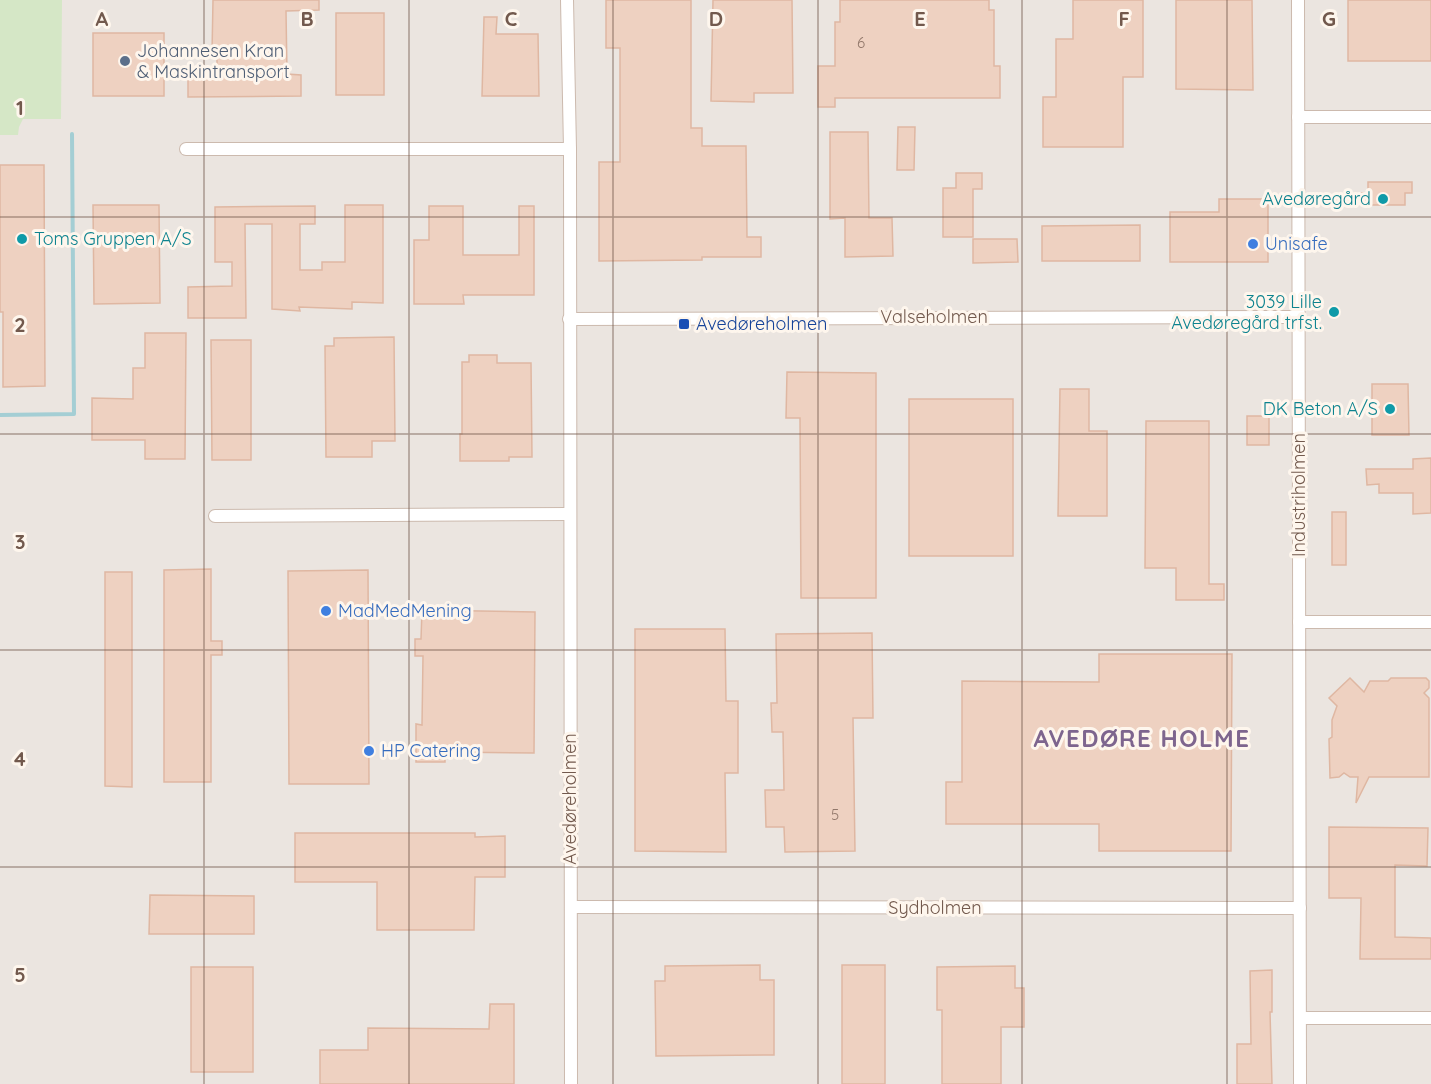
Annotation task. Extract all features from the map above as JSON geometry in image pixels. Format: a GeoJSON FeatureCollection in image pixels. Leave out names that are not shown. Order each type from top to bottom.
{"type":"FeatureCollection","features":[{"type":"Feature","properties":{"kind":"street","name":"Avedøreholmen"},"geometry":{"type":"LineString","coordinates":[[567,0],[570,149],[571,1084]]}},
{"type":"Feature","properties":{"kind":"street","name":"Industriholmen"},"geometry":{"type":"LineString","coordinates":[[1298,0],[1300,1084]]}},
{"type":"Feature","properties":{"kind":"street"},"geometry":{"type":"LineString","coordinates":[[1298,117],[1431,117]]}},
{"type":"Feature","properties":{"kind":"street"},"geometry":{"type":"LineString","coordinates":[[186,149],[570,149]]}},
{"type":"Feature","properties":{"kind":"street","name":"Valseholmen"},"geometry":{"type":"LineString","coordinates":[[569,319],[1298,317]]}},
{"type":"Feature","properties":{"kind":"street"},"geometry":{"type":"LineString","coordinates":[[215,516],[570,514]]}},
{"type":"Feature","properties":{"kind":"street"},"geometry":{"type":"LineString","coordinates":[[1299,622],[1431,622]]}},
{"type":"Feature","properties":{"kind":"street","name":"Sydholmen"},"geometry":{"type":"LineString","coordinates":[[571,907],[1300,909]]}},
{"type":"Feature","properties":{"kind":"street"},"geometry":{"type":"LineString","coordinates":[[1300,1018],[1431,1018]]}},
{"type":"Feature","properties":{"kind":"shaded area"},"geometry":{"type":"Polygon","coordinates":[[[0,0],[1431,0],[1431,1084],[0,1084],[0,0]]]}},
{"type":"Feature","properties":{"kind":"green space"},"geometry":{"type":"Polygon","coordinates":[[[0,0],[62,0],[61,119],[23,119],[18,135],[0,135],[0,0]]]}},
{"type":"Feature","properties":{"kind":"building"},"geometry":{"type":"Polygon","coordinates":[[[213,0],[319,0],[319,10],[286,11],[287,74],[301,75],[301,96],[188,97],[188,77],[217,76],[217,53],[212,53],[213,0]]]}},
{"type":"Feature","properties":{"kind":"building"},"geometry":{"type":"Polygon","coordinates":[[[606,0],[691,0],[691,128],[702,128],[702,146],[746,146],[747,237],[761,237],[761,257],[599,261],[599,162],[620,162],[620,48],[606,48],[606,0]]]}},
{"type":"Feature","properties":{"kind":"building"},"geometry":{"type":"Polygon","coordinates":[[[713,0],[792,0],[793,93],[754,93],[754,102],[711,101],[713,0]]]}},
{"type":"Feature","properties":{"kind":"building"},"geometry":{"type":"Polygon","coordinates":[[[840,0],[989,0],[989,10],[994,10],[994,66],[1000,66],[1000,98],[835,98],[835,107],[818,107],[818,66],[835,66],[835,22],[840,22],[840,0]]]}},
{"type":"Feature","properties":{"kind":"building"},"geometry":{"type":"Polygon","coordinates":[[[1073,0],[1143,0],[1143,77],[1123,77],[1123,147],[1043,147],[1043,97],[1056,97],[1056,39],[1073,39],[1073,0]]]}},
{"type":"Feature","properties":{"kind":"building"},"geometry":{"type":"Polygon","coordinates":[[[1176,0],[1252,0],[1253,90],[1176,89],[1176,0]]]}},
{"type":"Feature","properties":{"kind":"building"},"geometry":{"type":"Polygon","coordinates":[[[1348,0],[1431,0],[1431,61],[1348,61],[1348,0]]]}},
{"type":"Feature","properties":{"kind":"building"},"geometry":{"type":"Polygon","coordinates":[[[336,13],[384,13],[384,95],[336,95],[336,13]]]}},
{"type":"Feature","properties":{"kind":"building"},"geometry":{"type":"Polygon","coordinates":[[[484,17],[497,17],[496,34],[538,34],[539,96],[482,96],[484,17]]]}},
{"type":"Feature","properties":{"kind":"building"},"geometry":{"type":"Polygon","coordinates":[[[93,33],[164,33],[164,96],[93,96],[93,33]]]}},
{"type":"Feature","properties":{"kind":"building"},"geometry":{"type":"Polygon","coordinates":[[[898,127],[915,127],[914,170],[897,170],[898,127]]]}},
{"type":"Feature","properties":{"kind":"building"},"geometry":{"type":"Polygon","coordinates":[[[830,132],[868,132],[869,218],[892,218],[893,256],[845,257],[845,218],[830,219],[830,132]]]}},
{"type":"Feature","properties":{"kind":"building","name":"Toms Gruppen A/S"},"geometry":{"type":"Polygon","coordinates":[[[0,165],[44,165],[45,386],[3,387],[3,312],[0,312],[0,165]]]}},
{"type":"Feature","properties":{"kind":"building"},"geometry":{"type":"Polygon","coordinates":[[[956,173],[982,173],[982,189],[973,189],[973,237],[943,237],[943,188],[956,188],[956,173]]]}},
{"type":"Feature","properties":{"kind":"building","name":"Avedøregård"},"geometry":{"type":"Polygon","coordinates":[[[1368,182],[1412,182],[1412,193],[1405,193],[1405,205],[1361,205],[1361,193],[1368,193],[1368,182]]]}},
{"type":"Feature","properties":{"kind":"building"},"geometry":{"type":"Polygon","coordinates":[[[1219,199],[1268,199],[1268,262],[1170,262],[1170,212],[1219,212],[1219,199]]]}},
{"type":"Feature","properties":{"kind":"building"},"geometry":{"type":"Polygon","coordinates":[[[93,205],[159,205],[160,303],[94,304],[93,205]]]}},
{"type":"Feature","properties":{"kind":"building"},"geometry":{"type":"Polygon","coordinates":[[[345,205],[383,205],[383,303],[352,302],[352,309],[299,307],[300,311],[272,309],[272,224],[245,224],[246,318],[188,318],[188,287],[232,286],[232,262],[215,262],[215,207],[315,206],[315,224],[300,224],[300,270],[322,270],[322,262],[345,262],[345,205]]]}},
{"type":"Feature","properties":{"kind":"building"},"geometry":{"type":"Polygon","coordinates":[[[429,206],[463,206],[463,255],[519,255],[519,206],[534,206],[534,295],[463,295],[464,304],[414,304],[414,240],[429,240],[429,206]]]}},
{"type":"Feature","properties":{"kind":"building"},"geometry":{"type":"Polygon","coordinates":[[[1140,225],[1140,261],[1042,261],[1042,226],[1140,225]]]}},
{"type":"Feature","properties":{"kind":"building"},"geometry":{"type":"Polygon","coordinates":[[[973,239],[1017,239],[1018,262],[973,263],[973,239]]]}},
{"type":"Feature","properties":{"kind":"building"},"geometry":{"type":"Polygon","coordinates":[[[145,333],[186,333],[185,459],[145,459],[145,440],[92,440],[92,398],[133,399],[133,368],[145,368],[145,333]]]}},
{"type":"Feature","properties":{"kind":"building"},"geometry":{"type":"Polygon","coordinates":[[[394,337],[395,441],[372,441],[372,457],[326,457],[325,346],[334,346],[334,338],[394,337]]]}},
{"type":"Feature","properties":{"kind":"building"},"geometry":{"type":"Polygon","coordinates":[[[211,340],[251,340],[251,460],[212,460],[211,340]]]}},
{"type":"Feature","properties":{"kind":"building"},"geometry":{"type":"Polygon","coordinates":[[[469,355],[497,355],[497,363],[531,363],[532,457],[509,457],[509,461],[460,461],[462,362],[469,362],[469,355]]]}},
{"type":"Feature","properties":{"kind":"building"},"geometry":{"type":"Polygon","coordinates":[[[787,372],[876,373],[876,598],[801,598],[800,418],[786,418],[787,372]]]}},
{"type":"Feature","properties":{"kind":"building","name":"DK Beton A/S"},"geometry":{"type":"Polygon","coordinates":[[[1372,384],[1408,384],[1409,435],[1372,435],[1372,384]]]}},
{"type":"Feature","properties":{"kind":"building"},"geometry":{"type":"Polygon","coordinates":[[[1060,389],[1089,389],[1089,431],[1107,431],[1107,516],[1058,516],[1060,389]]]}},
{"type":"Feature","properties":{"kind":"building"},"geometry":{"type":"Polygon","coordinates":[[[909,399],[1013,399],[1013,556],[909,556],[909,399]]]}},
{"type":"Feature","properties":{"kind":"building"},"geometry":{"type":"Polygon","coordinates":[[[1247,416],[1269,416],[1269,445],[1247,445],[1247,416]]]}},
{"type":"Feature","properties":{"kind":"building"},"geometry":{"type":"Polygon","coordinates":[[[1146,421],[1209,421],[1209,584],[1224,584],[1224,600],[1176,600],[1176,568],[1145,568],[1146,421]]]}},
{"type":"Feature","properties":{"kind":"building"},"geometry":{"type":"Polygon","coordinates":[[[1431,458],[1431,513],[1413,514],[1413,493],[1379,493],[1379,484],[1367,485],[1366,469],[1413,469],[1413,459],[1431,458]]]}},
{"type":"Feature","properties":{"kind":"building"},"geometry":{"type":"Polygon","coordinates":[[[1332,512],[1346,512],[1346,565],[1332,565],[1332,512]]]}},
{"type":"Feature","properties":{"kind":"building"},"geometry":{"type":"Polygon","coordinates":[[[211,569],[211,641],[222,641],[222,655],[211,655],[211,782],[164,782],[164,570],[211,569]]]}},
{"type":"Feature","properties":{"kind":"building"},"geometry":{"type":"Polygon","coordinates":[[[368,570],[369,784],[289,784],[288,571],[368,570]]]}},
{"type":"Feature","properties":{"kind":"building"},"geometry":{"type":"Polygon","coordinates":[[[105,572],[132,572],[132,787],[105,786],[105,572]]]}},
{"type":"Feature","properties":{"kind":"building"},"geometry":{"type":"Polygon","coordinates":[[[422,610],[535,612],[534,753],[445,752],[445,762],[416,762],[416,724],[422,725],[423,656],[415,656],[415,639],[421,639],[422,610]]]}},
{"type":"Feature","properties":{"kind":"building"},"geometry":{"type":"Polygon","coordinates":[[[635,629],[725,629],[726,701],[738,701],[738,773],[725,773],[726,852],[635,851],[635,629]]]}},
{"type":"Feature","properties":{"kind":"building"},"geometry":{"type":"Polygon","coordinates":[[[872,633],[873,718],[853,718],[855,851],[785,852],[784,827],[766,827],[765,790],[784,790],[783,732],[772,732],[771,703],[777,703],[776,634],[872,633]]]}},
{"type":"Feature","properties":{"kind":"building"},"geometry":{"type":"Polygon","coordinates":[[[1099,654],[1232,654],[1231,851],[1099,851],[1099,824],[946,824],[946,782],[962,782],[962,681],[1099,682],[1099,654]]]}},
{"type":"Feature","properties":{"kind":"building"},"geometry":{"type":"Polygon","coordinates":[[[1350,678],[1364,692],[1370,681],[1388,681],[1391,678],[1426,678],[1429,681],[1429,688],[1424,693],[1429,698],[1429,777],[1369,777],[1356,803],[1358,777],[1350,777],[1344,773],[1339,777],[1330,778],[1329,739],[1332,737],[1332,720],[1337,706],[1329,698],[1350,678]]]}},
{"type":"Feature","properties":{"kind":"building"},"geometry":{"type":"Polygon","coordinates":[[[1329,827],[1428,828],[1427,866],[1395,865],[1395,937],[1431,938],[1431,959],[1360,959],[1361,898],[1329,898],[1329,827]]]}},
{"type":"Feature","properties":{"kind":"building"},"geometry":{"type":"Polygon","coordinates":[[[295,833],[475,833],[475,837],[505,836],[505,877],[475,877],[474,930],[377,930],[377,882],[295,882],[295,833]]]}},
{"type":"Feature","properties":{"kind":"building"},"geometry":{"type":"Polygon","coordinates":[[[150,895],[254,896],[254,934],[149,934],[150,895]]]}},
{"type":"Feature","properties":{"kind":"building"},"geometry":{"type":"Polygon","coordinates":[[[760,965],[760,980],[774,980],[774,1055],[656,1056],[655,981],[665,981],[665,966],[760,965]]]}},
{"type":"Feature","properties":{"kind":"building"},"geometry":{"type":"Polygon","coordinates":[[[842,965],[885,965],[885,1084],[842,1084],[842,965]]]}},
{"type":"Feature","properties":{"kind":"building"},"geometry":{"type":"Polygon","coordinates":[[[1015,966],[1015,988],[1024,988],[1024,1027],[1001,1027],[1001,1084],[942,1084],[942,1010],[937,1010],[937,967],[1015,966]]]}},
{"type":"Feature","properties":{"kind":"building"},"geometry":{"type":"Polygon","coordinates":[[[191,967],[253,967],[253,1072],[191,1072],[191,967]]]}},
{"type":"Feature","properties":{"kind":"building"},"geometry":{"type":"Polygon","coordinates":[[[1272,970],[1272,1012],[1270,1012],[1272,1084],[1237,1084],[1237,1044],[1251,1044],[1250,971],[1272,970]]]}},
{"type":"Feature","properties":{"kind":"building"},"geometry":{"type":"Polygon","coordinates":[[[490,1004],[514,1004],[514,1084],[320,1084],[320,1050],[368,1050],[368,1028],[489,1029],[490,1004]]]}},
{"type":"Feature","properties":{"kind":"waterway"},"geometry":{"type":"LineString","coordinates":[[0,415],[74,414],[72,134]]}},
{"type":"Feature","properties":{"kind":"place","name":"Johannesen Kran & Maskintransport"},"geometry":{"type":"Point","coordinates":[125,61]}},
{"type":"Feature","properties":{"kind":"place","name":"Avedøregård"},"geometry":{"type":"Point","coordinates":[1383,199]}},
{"type":"Feature","properties":{"kind":"place","name":"Toms Gruppen A/S"},"geometry":{"type":"Point","coordinates":[22,239]}},
{"type":"Feature","properties":{"kind":"place","name":"Unisafe"},"geometry":{"type":"Point","coordinates":[1253,244]}},
{"type":"Feature","properties":{"kind":"place","name":"3039 Lille Avedøregård trfst."},"geometry":{"type":"Point","coordinates":[1334,312]}},
{"type":"Feature","properties":{"kind":"place","name":"Avedøreholmen"},"geometry":{"type":"Point","coordinates":[684,324]}},
{"type":"Feature","properties":{"kind":"place","name":"DK Beton A/S"},"geometry":{"type":"Point","coordinates":[1390,409]}},
{"type":"Feature","properties":{"kind":"place","name":"MadMedMening"},"geometry":{"type":"Point","coordinates":[326,611]}},
{"type":"Feature","properties":{"kind":"place","name":"HP Catering"},"geometry":{"type":"Point","coordinates":[369,751]}},
{"type":"Feature","properties":{"kind":"district","name":"AVEDØRE HOLME"},"geometry":{"type":"Point","coordinates":[1142,739]}}]}
